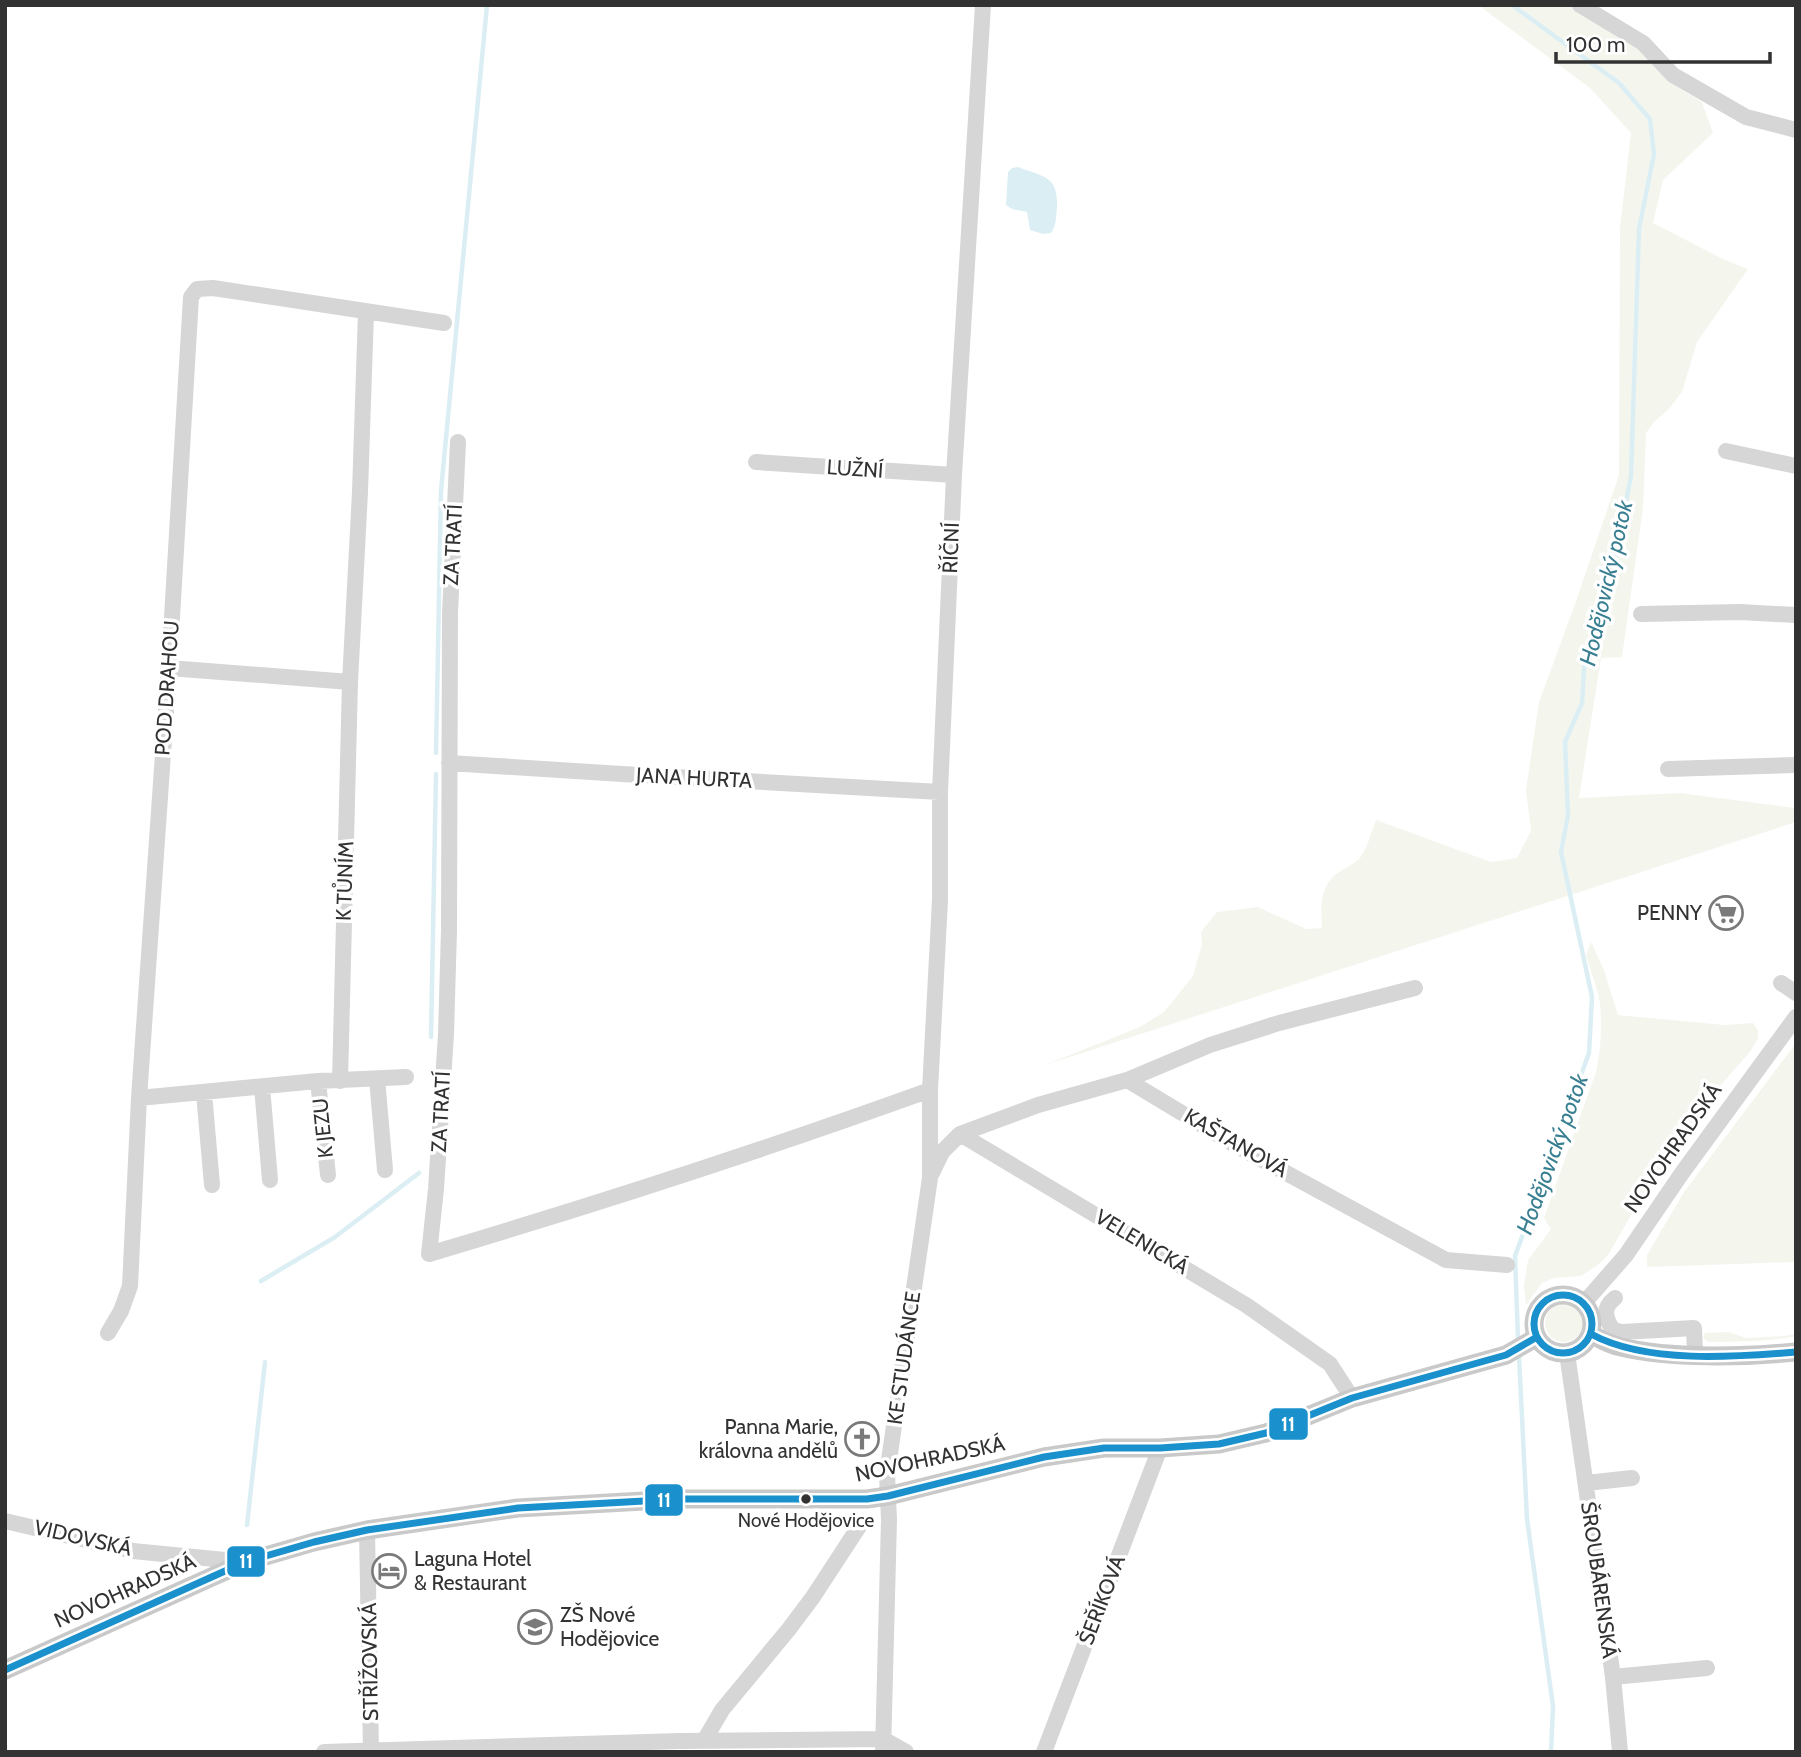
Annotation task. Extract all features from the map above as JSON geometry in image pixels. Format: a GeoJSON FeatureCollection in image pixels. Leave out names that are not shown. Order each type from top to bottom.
{"type":"FeatureCollection","features":[{"type":"Feature","properties":{"kind":"main road"},"geometry":{"type":"LineString","coordinates":[[1561,1295],[1569,1295],[1584,1303],[1592,1318],[1591,1334],[1584,1345],[1567,1353],[1550,1350],[1531,1341],[1536,1313],[1546,1300],[1561,1295]]}},
{"type":"Feature","properties":{"kind":"main road"},"geometry":{"type":"LineString","coordinates":[[1591,1334],[1678,1354],[1745,1355],[1796,1352]]}},
{"type":"Feature","properties":{"kind":"main road","name":"NOVOHRADSKÁ"},"geometry":{"type":"LineString","coordinates":[[5,1670],[245,1562],[367,1530],[518,1508],[680,1499],[860,1499],[888,1496],[1044,1457],[1104,1448],[1219,1444],[1266,1433],[1352,1398],[1506,1354],[1531,1341]]}},
{"type":"Feature","properties":{"kind":"main road"},"geometry":{"type":"LineString","coordinates":[[1745,1355],[1796,1341]]}},
{"type":"Feature","properties":{"kind":"street","name":"ŘÍČNÍ"},"geometry":{"type":"LineString","coordinates":[[930,1090],[940,900],[940,792],[954,475],[984,5]]}},
{"type":"Feature","properties":{"kind":"street"},"geometry":{"type":"LineString","coordinates":[[1580,5],[1643,43],[1673,75],[1714,99],[1746,117],[1796,130]]}},
{"type":"Feature","properties":{"kind":"street","name":"POD DRAHOU"},"geometry":{"type":"LineString","coordinates":[[108,1333],[121,1311],[130,1286],[139,1098],[191,297],[197,289],[213,288],[444,323]]}},
{"type":"Feature","properties":{"kind":"street","name":"K TŮNÍM"},"geometry":{"type":"LineString","coordinates":[[340,1081],[350,682],[366,312]]}},
{"type":"Feature","properties":{"kind":"street","name":"ZA TRATÍ"},"geometry":{"type":"LineString","coordinates":[[458,442],[450,613],[446,1034],[429,1254],[729,1160],[930,1090]]}},
{"type":"Feature","properties":{"kind":"street"},"geometry":{"type":"LineString","coordinates":[[1735,448],[1796,466]]}},
{"type":"Feature","properties":{"kind":"street","name":"LUŽNÍ"},"geometry":{"type":"LineString","coordinates":[[756,463],[954,475]]}},
{"type":"Feature","properties":{"kind":"street"},"geometry":{"type":"LineString","coordinates":[[1641,614],[1740,612],[1796,615]]}},
{"type":"Feature","properties":{"kind":"street"},"geometry":{"type":"LineString","coordinates":[[169,668],[350,682]]}},
{"type":"Feature","properties":{"kind":"street","name":"JANA HURTA"},"geometry":{"type":"LineString","coordinates":[[449,763],[940,792]]}},
{"type":"Feature","properties":{"kind":"street"},"geometry":{"type":"LineString","coordinates":[[1668,769],[1796,765]]}},
{"type":"Feature","properties":{"kind":"street"},"geometry":{"type":"LineString","coordinates":[[1781,983],[1796,993]]}},
{"type":"Feature","properties":{"kind":"street"},"geometry":{"type":"LineString","coordinates":[[930,1178],[942,1152],[960,1135],[1038,1105],[1127,1080],[1221,1041],[1415,988]]}},
{"type":"Feature","properties":{"kind":"street","name":"NOVOHRADSKÁ"},"geometry":{"type":"LineString","coordinates":[[1584,1303],[1626,1255],[1796,1017]]}},
{"type":"Feature","properties":{"kind":"street","name":"K JEZU"},"geometry":{"type":"LineString","coordinates":[[139,1098],[318,1081],[406,1077]]}},
{"type":"Feature","properties":{"kind":"street"},"geometry":{"type":"LineString","coordinates":[[377,1079],[385,1170]]}},
{"type":"Feature","properties":{"kind":"street","name":"KAŠTANOVÁ"},"geometry":{"type":"LineString","coordinates":[[1127,1080],[1235,1145],[1446,1260],[1507,1265]]}},
{"type":"Feature","properties":{"kind":"street","name":"K JEZU"},"geometry":{"type":"LineString","coordinates":[[318,1081],[328,1175]]}},
{"type":"Feature","properties":{"kind":"street"},"geometry":{"type":"LineString","coordinates":[[262,1087],[270,1180]]}},
{"type":"Feature","properties":{"kind":"street","name":"KE STUDÁNCE"},"geometry":{"type":"LineString","coordinates":[[883,1746],[889,1520],[887,1474],[930,1178],[930,1090]]}},
{"type":"Feature","properties":{"kind":"street"},"geometry":{"type":"LineString","coordinates":[[204,1093],[212,1185]]}},
{"type":"Feature","properties":{"kind":"street","name":"VELENICKÁ"},"geometry":{"type":"LineString","coordinates":[[960,1135],[1246,1305],[1330,1364],[1352,1398]]}},
{"type":"Feature","properties":{"kind":"street"},"geometry":{"type":"LineString","coordinates":[[1615,1298],[1608,1303],[1606,1318],[1622,1340]]}},
{"type":"Feature","properties":{"kind":"street","name":"ŠROUBÁRENSKÁ"},"geometry":{"type":"LineString","coordinates":[[1567,1353],[1613,1677],[1620,1752]]}},
{"type":"Feature","properties":{"kind":"street","name":"ŠEŘÍKOVÁ"},"geometry":{"type":"LineString","coordinates":[[1044,1752],[1160,1448]]}},
{"type":"Feature","properties":{"kind":"street","name":"ŠROUBÁRENSKÁ"},"geometry":{"type":"LineString","coordinates":[[1586,1483],[1632,1478]]}},
{"type":"Feature","properties":{"kind":"street","name":"VIDOVSKÁ"},"geometry":{"type":"LineString","coordinates":[[5,1521],[133,1551],[245,1562]]}},
{"type":"Feature","properties":{"kind":"street"},"geometry":{"type":"LineString","coordinates":[[704,1741],[722,1710],[813,1597],[860,1525]]}},
{"type":"Feature","properties":{"kind":"street","name":"STŘÍŽOVSKÁ"},"geometry":{"type":"LineString","coordinates":[[367,1530],[371,1751]]}},
{"type":"Feature","properties":{"kind":"street","name":"ŠROUBÁRENSKÁ"},"geometry":{"type":"LineString","coordinates":[[1613,1677],[1707,1668]]}},
{"type":"Feature","properties":{"kind":"street"},"geometry":{"type":"LineString","coordinates":[[324,1752],[680,1746],[704,1741],[883,1746],[906,1752]]}},
{"type":"Feature","properties":{"kind":"shaded area"},"geometry":{"type":"Polygon","coordinates":[[[1478,5],[1583,5],[1645,52],[1674,85],[1702,102],[1713,133],[1663,180],[1653,223],[1748,269],[1697,342],[1682,392],[1646,433],[1643,508],[1622,657],[1601,658],[1579,798],[1680,793],[1796,808],[1796,822],[1045,1065],[1140,1027],[1164,1012],[1193,976],[1202,944],[1201,932],[1217,912],[1258,907],[1306,929],[1322,928],[1322,904],[1328,884],[1361,856],[1376,820],[1491,862],[1517,858],[1531,831],[1526,790],[1539,702],[1619,475],[1620,228],[1631,133],[1590,88],[1478,5]]]}},
{"type":"Feature","properties":{"kind":"shaded area"},"geometry":{"type":"Polygon","coordinates":[[[1018,167],[1042,176],[1055,188],[1057,206],[1051,233],[1043,234],[1030,230],[1027,212],[1006,205],[1008,172],[1018,167]]]}},
{"type":"Feature","properties":{"kind":"shaded area"},"geometry":{"type":"Polygon","coordinates":[[[1591,942],[1604,970],[1618,1015],[1725,1025],[1753,1023],[1758,1030],[1758,1038],[1750,1052],[1712,1095],[1655,1184],[1644,1193],[1608,1255],[1581,1276],[1554,1278],[1542,1283],[1526,1305],[1524,1286],[1528,1260],[1551,1229],[1544,1218],[1598,1064],[1601,1013],[1598,992],[1586,955],[1591,942]]]}},
{"type":"Feature","properties":{"kind":"shaded area"},"geometry":{"type":"Polygon","coordinates":[[[1796,1043],[1796,1262],[1647,1267],[1647,1255],[1684,1192],[1796,1043]]]}},
{"type":"Feature","properties":{"kind":"shaded area"},"geometry":{"type":"Polygon","coordinates":[[[1564,1304],[1578,1309],[1583,1323],[1578,1337],[1564,1342],[1550,1337],[1545,1323],[1550,1309],[1564,1304]]]}},
{"type":"Feature","properties":{"kind":"shaded area"},"geometry":{"type":"Polygon","coordinates":[[[1729,1332],[1746,1338],[1796,1336],[1708,1342],[1703,1338],[1705,1333],[1729,1332]]]}},
{"type":"Feature","properties":{"kind":"waterway"},"geometry":{"type":"LineString","coordinates":[[436,753],[441,491],[487,5]]}},
{"type":"Feature","properties":{"kind":"waterway","name":"Hodějovický potok"},"geometry":{"type":"LineString","coordinates":[[1512,5],[1619,83],[1650,119],[1654,154],[1639,229],[1631,476],[1611,578],[1585,655],[1582,703],[1565,742],[1568,815],[1561,852],[1592,997],[1589,1053],[1515,1256],[1518,1340]]}},
{"type":"Feature","properties":{"kind":"waterway"},"geometry":{"type":"LineString","coordinates":[[431,1037],[436,774]]}},
{"type":"Feature","properties":{"kind":"waterway"},"geometry":{"type":"LineString","coordinates":[[261,1281],[335,1237],[419,1173]]}},
{"type":"Feature","properties":{"kind":"waterway","name":"Hodějovický potok"},"geometry":{"type":"LineString","coordinates":[[1519,1356],[1527,1519],[1553,1706],[1551,1752]]}},
{"type":"Feature","properties":{"kind":"waterway"},"geometry":{"type":"LineString","coordinates":[[247,1525],[265,1362]]}},
{"type":"Feature","properties":{"kind":"transit line","name":"11"},"geometry":{"type":"LineString","coordinates":[[1557,1295],[1569,1295],[1584,1303],[1592,1318],[1592,1324],[1592,1330],[1584,1345],[1569,1353],[1557,1353],[1542,1345],[1534,1330],[1534,1318],[1542,1303],[1557,1295]]}},
{"type":"Feature","properties":{"kind":"transit line","name":"11"},"geometry":{"type":"LineString","coordinates":[[1591,1334],[1613,1344],[1664,1354],[1746,1356],[1796,1352]]}},
{"type":"Feature","properties":{"kind":"transit line","name":"11"},"geometry":{"type":"LineString","coordinates":[[5,1670],[245,1562],[367,1530],[518,1508],[680,1499],[867,1499],[1044,1457],[1104,1448],[1219,1444],[1266,1433],[1352,1398],[1506,1355],[1537,1337]]}},
{"type":"Feature","properties":{"kind":"place","name":"PENNY"},"geometry":{"type":"Point","coordinates":[1726,913]}},
{"type":"Feature","properties":{"kind":"place","name":"Panna Marie, královna andělů"},"geometry":{"type":"Point","coordinates":[862,1439]}},
{"type":"Feature","properties":{"kind":"place","name":"Nové Hodějovice"},"geometry":{"type":"Point","coordinates":[806,1499]}},
{"type":"Feature","properties":{"kind":"place","name":"Laguna Hotel & Restaurant"},"geometry":{"type":"Point","coordinates":[389,1571]}},
{"type":"Feature","properties":{"kind":"place","name":"ZŠ Nové Hodějovice"},"geometry":{"type":"Point","coordinates":[535,1627]}}]}
